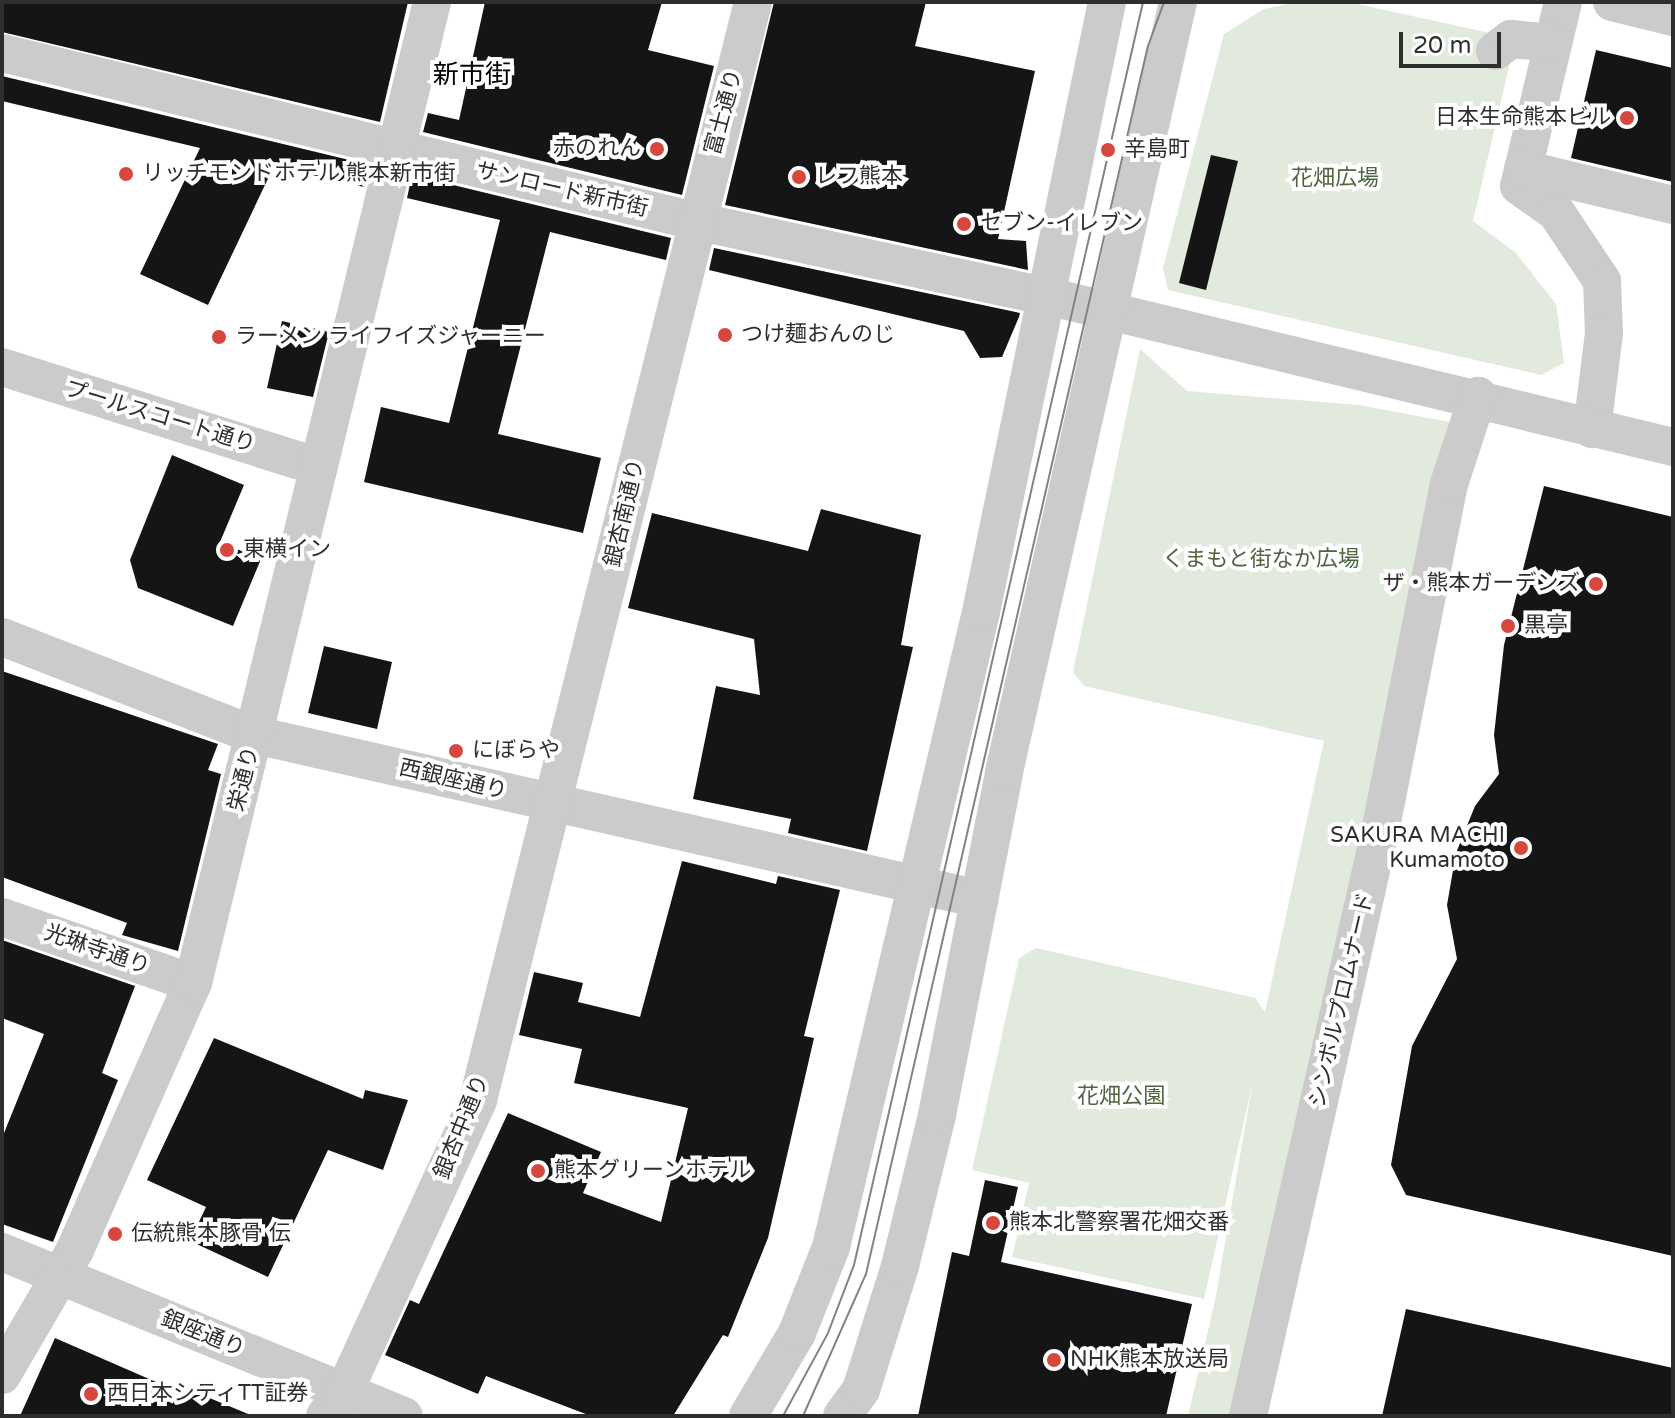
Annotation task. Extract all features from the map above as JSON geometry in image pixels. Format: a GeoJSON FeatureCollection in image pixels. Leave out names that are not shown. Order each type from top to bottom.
{"type":"FeatureCollection","features":[{"type":"Feature","properties":{"kind":"street","name":"栄通り"},"geometry":{"type":"LineString","coordinates":[[2,1375],[61,1275],[193,983],[399,151],[432,2]]}},
{"type":"Feature","properties":{"kind":"street","name":"富士通り"},"geometry":{"type":"LineString","coordinates":[[695,221],[753,2]]}},
{"type":"Feature","properties":{"kind":"street"},"geometry":{"type":"LineString","coordinates":[[748,1416],[797,1333],[831,1247],[916,885],[1040,295],[1107,2]]}},
{"type":"Feature","properties":{"kind":"street"},"geometry":{"type":"LineString","coordinates":[[1521,178],[1563,2]]}},
{"type":"Feature","properties":{"kind":"street"},"geometry":{"type":"LineString","coordinates":[[1612,2],[1673,17]]}},
{"type":"Feature","properties":{"kind":"street"},"geometry":{"type":"LineString","coordinates":[[842,1416],[861,1390],[900,1266],[1111,311],[1182,8]]}},
{"type":"Feature","properties":{"kind":"street"},"geometry":{"type":"LineString","coordinates":[[1495,51],[1511,39],[1553,43]]}},
{"type":"Feature","properties":{"kind":"street","name":"サンロード新市街"},"geometry":{"type":"LineString","coordinates":[[2,53],[695,221],[1040,295],[1478,396],[1592,429],[1673,447]]}},
{"type":"Feature","properties":{"kind":"street"},"geometry":{"type":"LineString","coordinates":[[1521,178],[1673,205]]}},
{"type":"Feature","properties":{"kind":"street"},"geometry":{"type":"LineString","coordinates":[[1521,178],[1556,212],[1602,281],[1604,333],[1592,429]]}},
{"type":"Feature","properties":{"kind":"street","name":"銀杏南通り"},"geometry":{"type":"LineString","coordinates":[[556,804],[695,221]]}},
{"type":"Feature","properties":{"kind":"street","name":"プールスコート通り"},"geometry":{"type":"LineString","coordinates":[[2,367],[319,467]]}},
{"type":"Feature","properties":{"kind":"street","name":"シンボルプロムナード"},"geometry":{"type":"LineString","coordinates":[[1248,1416],[1382,822],[1449,484],[1478,396]]}},
{"type":"Feature","properties":{"kind":"street","name":"西銀座通り"},"geometry":{"type":"LineString","coordinates":[[2,637],[255,735],[980,899]]}},
{"type":"Feature","properties":{"kind":"street","name":"銀杏中通り"},"geometry":{"type":"LineString","coordinates":[[335,1404],[478,1100],[556,804]]}},
{"type":"Feature","properties":{"kind":"street","name":"光琳寺通り"},"geometry":{"type":"LineString","coordinates":[[2,917],[193,983]]}},
{"type":"Feature","properties":{"kind":"street","name":"銀座通り"},"geometry":{"type":"LineString","coordinates":[[2,1252],[61,1275],[335,1404],[404,1416]]}},
{"type":"Feature","properties":{"kind":"green space","name":"花畑広場"},"geometry":{"type":"Polygon","coordinates":[[[1297,2],[1348,2],[1504,36],[1513,50],[1473,221],[1516,253],[1556,304],[1564,363],[1541,375],[1168,290],[1163,268],[1224,34],[1264,9],[1297,2]]]}},
{"type":"Feature","properties":{"kind":"green space"},"geometry":{"type":"Polygon","coordinates":[[[1140,349],[1187,391],[1359,405],[1450,422],[1248,1416],[1188,1416],[1215,1301],[1252,1086],[1204,1299],[1012,1257],[1029,1183],[972,1170],[1019,958],[1036,948],[1255,998],[1265,1012],[1324,741],[1084,686],[1073,672],[1140,349]]]}},
{"type":"Feature","properties":{"kind":"building"},"geometry":{"type":"Polygon","coordinates":[[[2,2],[408,2],[380,122],[2,32],[2,2]]]}},
{"type":"Feature","properties":{"kind":"building"},"geometry":{"type":"Polygon","coordinates":[[[485,2],[662,2],[648,50],[714,66],[682,195],[423,132],[428,113],[459,120],[485,2]]]}},
{"type":"Feature","properties":{"kind":"building"},"geometry":{"type":"Polygon","coordinates":[[[774,2],[926,2],[915,46],[1035,71],[998,239],[1026,241],[1028,270],[725,205],[774,2]]]}},
{"type":"Feature","properties":{"kind":"building","name":"日本生命熊本ビル"},"geometry":{"type":"Polygon","coordinates":[[[1596,50],[1673,68],[1673,182],[1571,158],[1596,50]]]}},
{"type":"Feature","properties":{"kind":"building"},"geometry":{"type":"Polygon","coordinates":[[[2,76],[370,165],[364,187],[274,166],[208,305],[140,274],[200,148],[2,101],[2,76]]]}},
{"type":"Feature","properties":{"kind":"building"},"geometry":{"type":"Polygon","coordinates":[[[1211,155],[1238,161],[1206,290],[1179,283],[1211,155]]]}},
{"type":"Feature","properties":{"kind":"building"},"geometry":{"type":"Polygon","coordinates":[[[412,175],[671,238],[666,260],[550,232],[498,434],[601,458],[583,533],[364,482],[381,407],[449,423],[500,220],[407,198],[412,175]]]}},
{"type":"Feature","properties":{"kind":"building"},"geometry":{"type":"Polygon","coordinates":[[[714,248],[1020,313],[1002,357],[980,358],[964,331],[709,270],[714,248]]]}},
{"type":"Feature","properties":{"kind":"building"},"geometry":{"type":"Polygon","coordinates":[[[282,321],[329,332],[313,397],[267,388],[282,321]]]}},
{"type":"Feature","properties":{"kind":"building"},"geometry":{"type":"Polygon","coordinates":[[[172,455],[244,485],[220,542],[261,559],[233,626],[138,588],[130,560],[172,455]]]}},
{"type":"Feature","properties":{"kind":"building"},"geometry":{"type":"Polygon","coordinates":[[[1544,486],[1673,517],[1673,1256],[1406,1195],[1391,1165],[1412,1046],[1457,959],[1447,905],[1456,853],[1475,806],[1499,774],[1494,735],[1504,645],[1544,486]]]}},
{"type":"Feature","properties":{"kind":"building"},"geometry":{"type":"Polygon","coordinates":[[[821,509],[921,535],[901,645],[913,647],[867,851],[788,833],[791,819],[693,799],[716,686],[760,695],[754,639],[628,608],[652,513],[808,551],[821,509]]]}},
{"type":"Feature","properties":{"kind":"building"},"geometry":{"type":"Polygon","coordinates":[[[324,646],[392,662],[377,729],[308,713],[324,646]]]}},
{"type":"Feature","properties":{"kind":"building"},"geometry":{"type":"Polygon","coordinates":[[[2,671],[218,744],[208,770],[221,774],[178,951],[122,935],[127,923],[2,877],[2,671]]]}},
{"type":"Feature","properties":{"kind":"building"},"geometry":{"type":"Polygon","coordinates":[[[682,861],[776,884],[778,876],[840,890],[804,1036],[814,1038],[768,1238],[728,1337],[723,1335],[673,1416],[591,1416],[486,1376],[478,1394],[385,1355],[410,1300],[419,1304],[508,1113],[601,1152],[583,1193],[661,1222],[688,1108],[574,1083],[582,1049],[519,1035],[534,972],[583,983],[578,1002],[640,1017],[682,861]]]}},
{"type":"Feature","properties":{"kind":"building"},"geometry":{"type":"Polygon","coordinates":[[[2,940],[135,986],[102,1073],[118,1080],[53,1242],[2,1224],[2,1138],[44,1034],[2,1018],[2,940]]]}},
{"type":"Feature","properties":{"kind":"building"},"geometry":{"type":"Polygon","coordinates":[[[214,1038],[363,1099],[365,1090],[408,1100],[383,1170],[328,1150],[268,1277],[190,1241],[206,1207],[147,1180],[214,1038]]]}},
{"type":"Feature","properties":{"kind":"building","name":"NHK熊本放送局"},"geometry":{"type":"Polygon","coordinates":[[[985,1180],[1018,1187],[1001,1262],[1192,1304],[1166,1416],[918,1416],[952,1252],[969,1256],[985,1180]]]}},
{"type":"Feature","properties":{"kind":"building"},"geometry":{"type":"Polygon","coordinates":[[[1406,1309],[1673,1368],[1673,1416],[1382,1416],[1406,1309]]]}},
{"type":"Feature","properties":{"kind":"building"},"geometry":{"type":"Polygon","coordinates":[[[55,1338],[179,1392],[183,1387],[253,1416],[20,1416],[55,1338]]]}},
{"type":"Feature","properties":{"kind":"tram line"},"geometry":{"type":"LineString","coordinates":[[783,1416],[828,1333],[854,1265],[1143,2]]}},
{"type":"Feature","properties":{"kind":"tram line"},"geometry":{"type":"LineString","coordinates":[[803,1416],[866,1274],[1148,46],[1164,2]]}},
{"type":"Feature","properties":{"kind":"place","name":"日本生命熊本ビル"},"geometry":{"type":"Point","coordinates":[1627,118]}},
{"type":"Feature","properties":{"kind":"place","name":"赤のれん"},"geometry":{"type":"Point","coordinates":[657,149]}},
{"type":"Feature","properties":{"kind":"place","name":"辛島町"},"geometry":{"type":"Point","coordinates":[1108,150]}},
{"type":"Feature","properties":{"kind":"place","name":"リッチモンドホテル 熊本新市街"},"geometry":{"type":"Point","coordinates":[126,174]}},
{"type":"Feature","properties":{"kind":"place","name":"レフ熊本"},"geometry":{"type":"Point","coordinates":[799,177]}},
{"type":"Feature","properties":{"kind":"place","name":"セブン-イレブン"},"geometry":{"type":"Point","coordinates":[964,224]}},
{"type":"Feature","properties":{"kind":"place","name":"つけ麺おんのじ"},"geometry":{"type":"Point","coordinates":[725,335]}},
{"type":"Feature","properties":{"kind":"place","name":"ラーメン ライフイズジャーニー"},"geometry":{"type":"Point","coordinates":[219,337]}},
{"type":"Feature","properties":{"kind":"place","name":"東横イン"},"geometry":{"type":"Point","coordinates":[227,550]}},
{"type":"Feature","properties":{"kind":"place","name":"ザ・熊本ガーデンズ"},"geometry":{"type":"Point","coordinates":[1596,584]}},
{"type":"Feature","properties":{"kind":"place","name":"黒亭"},"geometry":{"type":"Point","coordinates":[1508,626]}},
{"type":"Feature","properties":{"kind":"place","name":"にぼらや"},"geometry":{"type":"Point","coordinates":[456,751]}},
{"type":"Feature","properties":{"kind":"place","name":"SAKURA MACHI Kumamoto"},"geometry":{"type":"Point","coordinates":[1521,848]}},
{"type":"Feature","properties":{"kind":"place","name":"熊本グリーンホテル"},"geometry":{"type":"Point","coordinates":[538,1171]}},
{"type":"Feature","properties":{"kind":"place","name":"熊本北警察署花畑交番"},"geometry":{"type":"Point","coordinates":[993,1223]}},
{"type":"Feature","properties":{"kind":"place","name":"伝統熊本豚骨 伝"},"geometry":{"type":"Point","coordinates":[115,1234]}},
{"type":"Feature","properties":{"kind":"place","name":"NHK熊本放送局"},"geometry":{"type":"Point","coordinates":[1054,1360]}},
{"type":"Feature","properties":{"kind":"place","name":"西日本シティTT証券"},"geometry":{"type":"Point","coordinates":[91,1394]}},
{"type":"Feature","properties":{"kind":"district","name":"新市街"},"geometry":{"type":"Point","coordinates":[472,75]}},
{"type":"Feature","properties":{"kind":"park label","name":"くまもと街なか広場"},"geometry":{"type":"Point","coordinates":[1261,560]}},
{"type":"Feature","properties":{"kind":"park label","name":"花畑公園"},"geometry":{"type":"Point","coordinates":[1121,1097]}}]}
